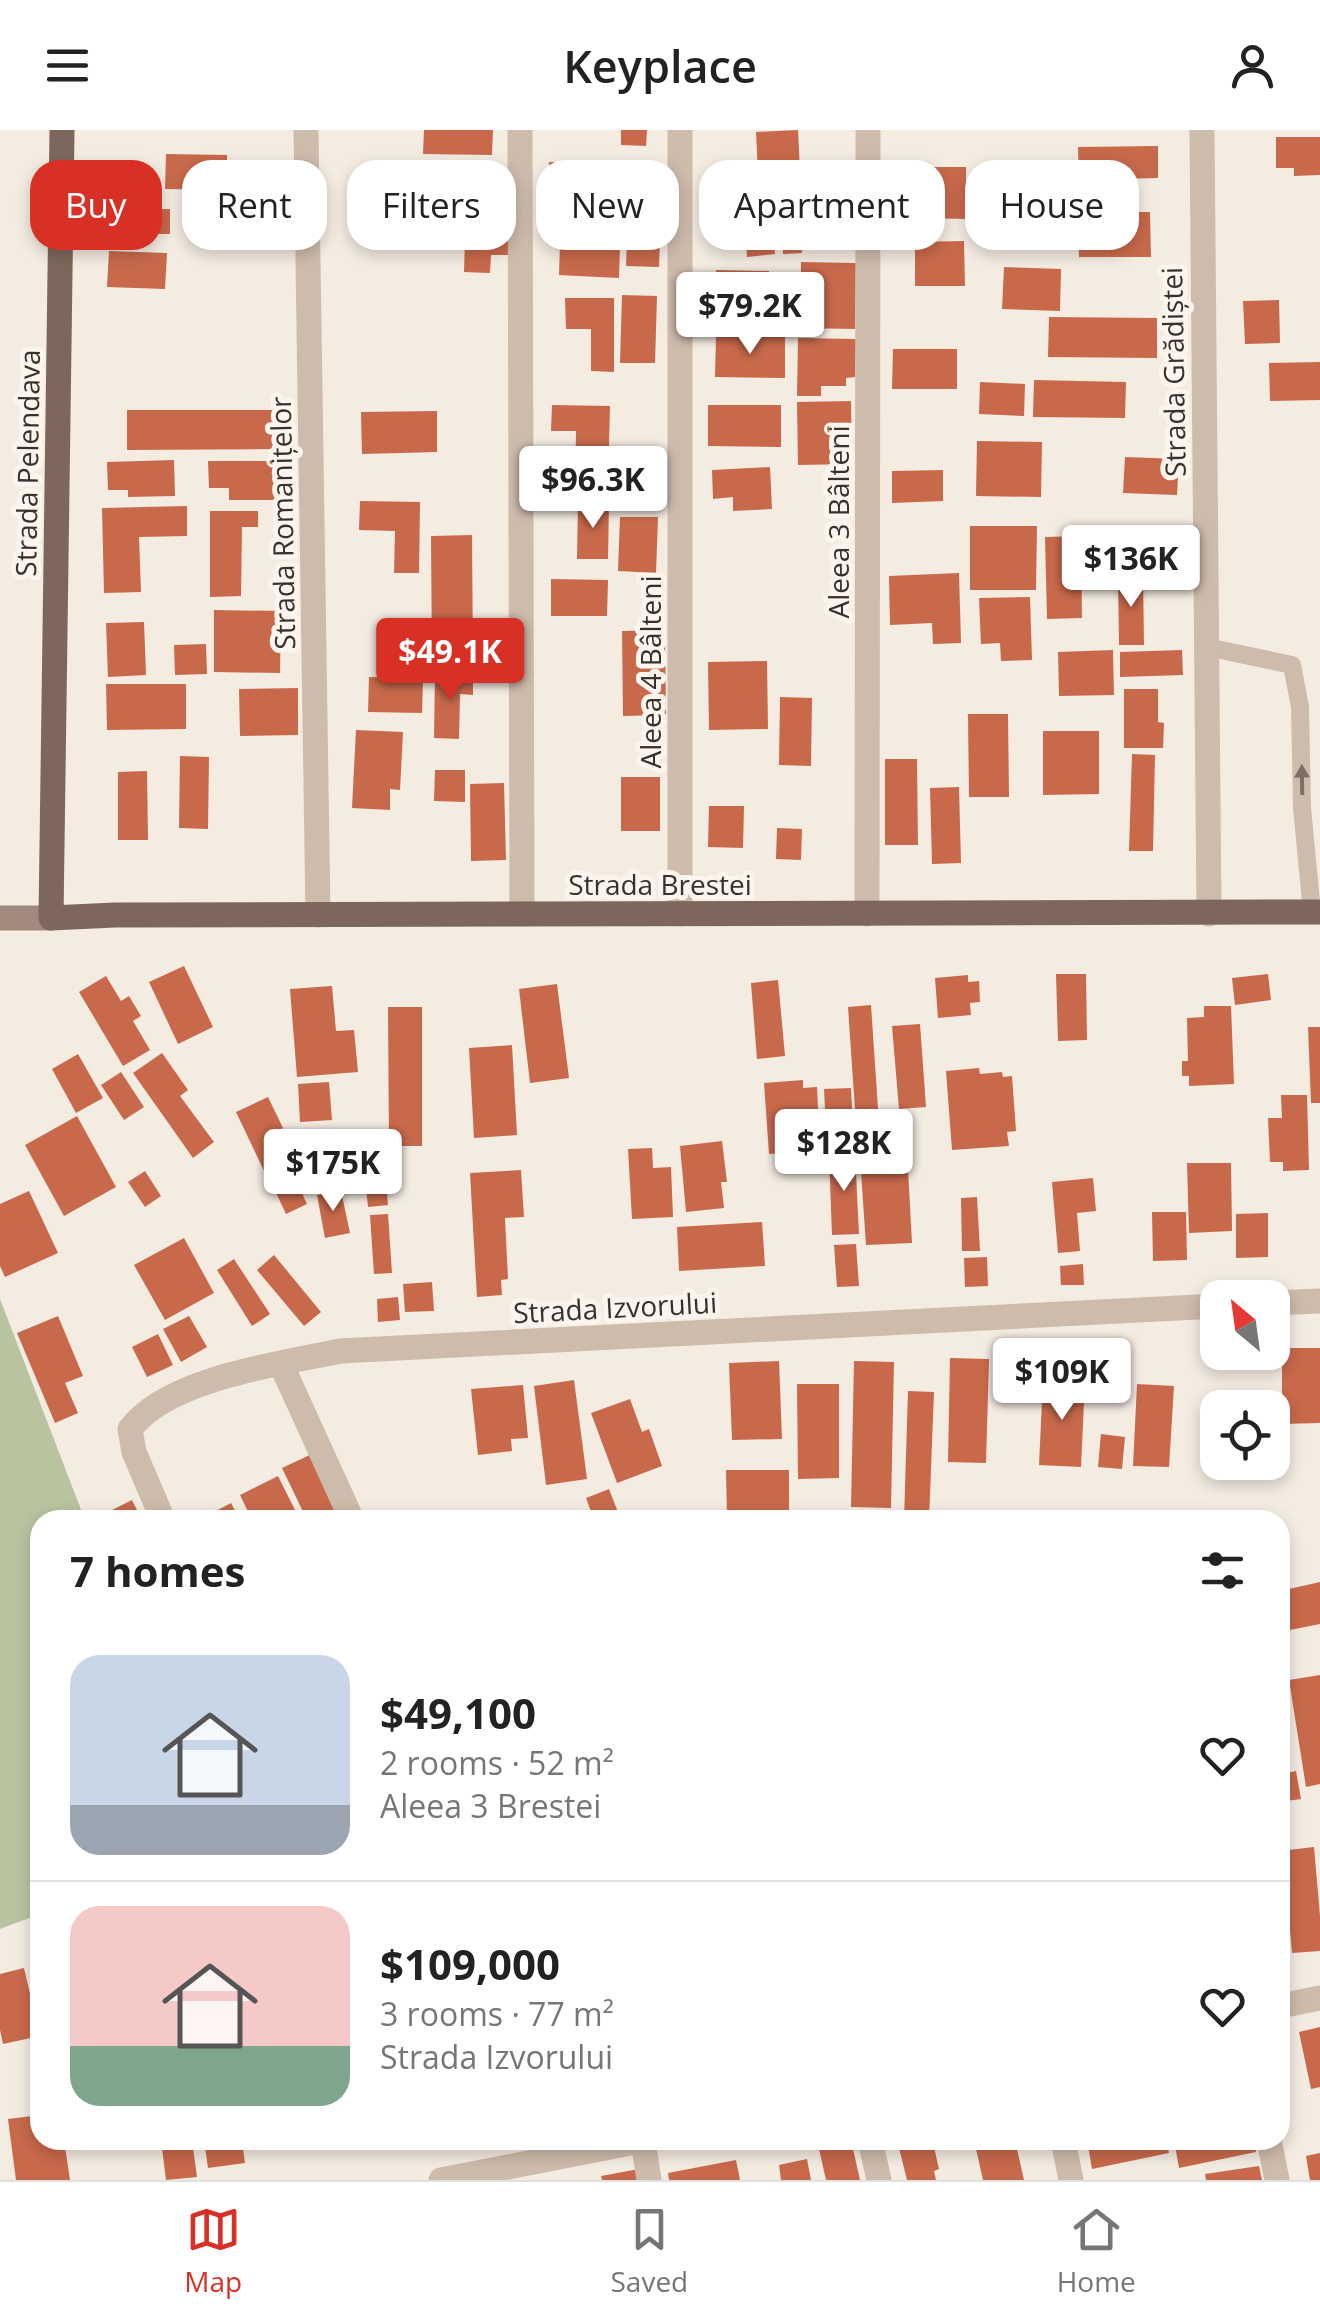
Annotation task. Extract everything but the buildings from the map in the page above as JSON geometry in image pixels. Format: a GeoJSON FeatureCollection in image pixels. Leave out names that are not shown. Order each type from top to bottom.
{"type":"FeatureCollection","features":[{"type":"Feature","properties":{"kind":"main road","name":"Strada Pelendava"},"geometry":{"type":"LineString","coordinates":[[51,918],[62,130]]}},
{"type":"Feature","properties":{"kind":"main road","name":"Strada Brestei"},"geometry":{"type":"LineString","coordinates":[[0,918],[1316,912]]}},
{"type":"Feature","properties":{"kind":"street","name":"Strada Romanițelor"},"geometry":{"type":"LineString","coordinates":[[306,130],[318,915]]}},
{"type":"Feature","properties":{"kind":"street"},"geometry":{"type":"LineString","coordinates":[[520,130],[522,914]]}},
{"type":"Feature","properties":{"kind":"street","name":"Aleea 4 Bâlteni"},"geometry":{"type":"LineString","coordinates":[[680,130],[680,914]]}},
{"type":"Feature","properties":{"kind":"street","name":"Aleea 3 Bâlteni"},"geometry":{"type":"LineString","coordinates":[[867,914],[868,130]]}},
{"type":"Feature","properties":{"kind":"street","name":"Strada Grădiștei"},"geometry":{"type":"LineString","coordinates":[[1202,130],[1210,914]]}},
{"type":"Feature","properties":{"kind":"street"},"geometry":{"type":"LineString","coordinates":[[1290,1302],[1320,1301]]}},
{"type":"Feature","properties":{"kind":"street","name":"Strada Izvorului"},"geometry":{"type":"LineString","coordinates":[[159,1510],[134,1452],[130,1430],[137,1421],[185,1390],[233,1374],[340,1351],[1200,1307]]}},
{"type":"Feature","properties":{"kind":"street"},"geometry":{"type":"LineString","coordinates":[[281,1364],[347,1510]]}},
{"type":"Feature","properties":{"kind":"street"},"geometry":{"type":"LineString","coordinates":[[1290,2004],[1320,1998]]}},
{"type":"Feature","properties":{"kind":"street"},"geometry":{"type":"LineString","coordinates":[[441,2180],[593,2150]]}},
{"type":"Feature","properties":{"kind":"street"},"geometry":{"type":"LineString","coordinates":[[645,2150],[649,2180]]}},
{"type":"Feature","properties":{"kind":"street"},"geometry":{"type":"LineString","coordinates":[[872,2150],[879,2180]]}},
{"type":"Feature","properties":{"kind":"street"},"geometry":{"type":"LineString","coordinates":[[1065,2150],[1072,2180]]}},
{"type":"Feature","properties":{"kind":"street"},"geometry":{"type":"LineString","coordinates":[[1271,2150],[1277,2180]]}},
{"type":"Feature","properties":{"kind":"lane"},"geometry":{"type":"LineString","coordinates":[[1207,647],[1292,665],[1300,707],[1302,808],[1316,912]]}},
{"type":"Feature","properties":{"kind":"green space"},"geometry":{"type":"Polygon","coordinates":[[[0,1299],[81,1510],[30,1510],[30,1918],[0,1929],[0,1299]]]}}]}
